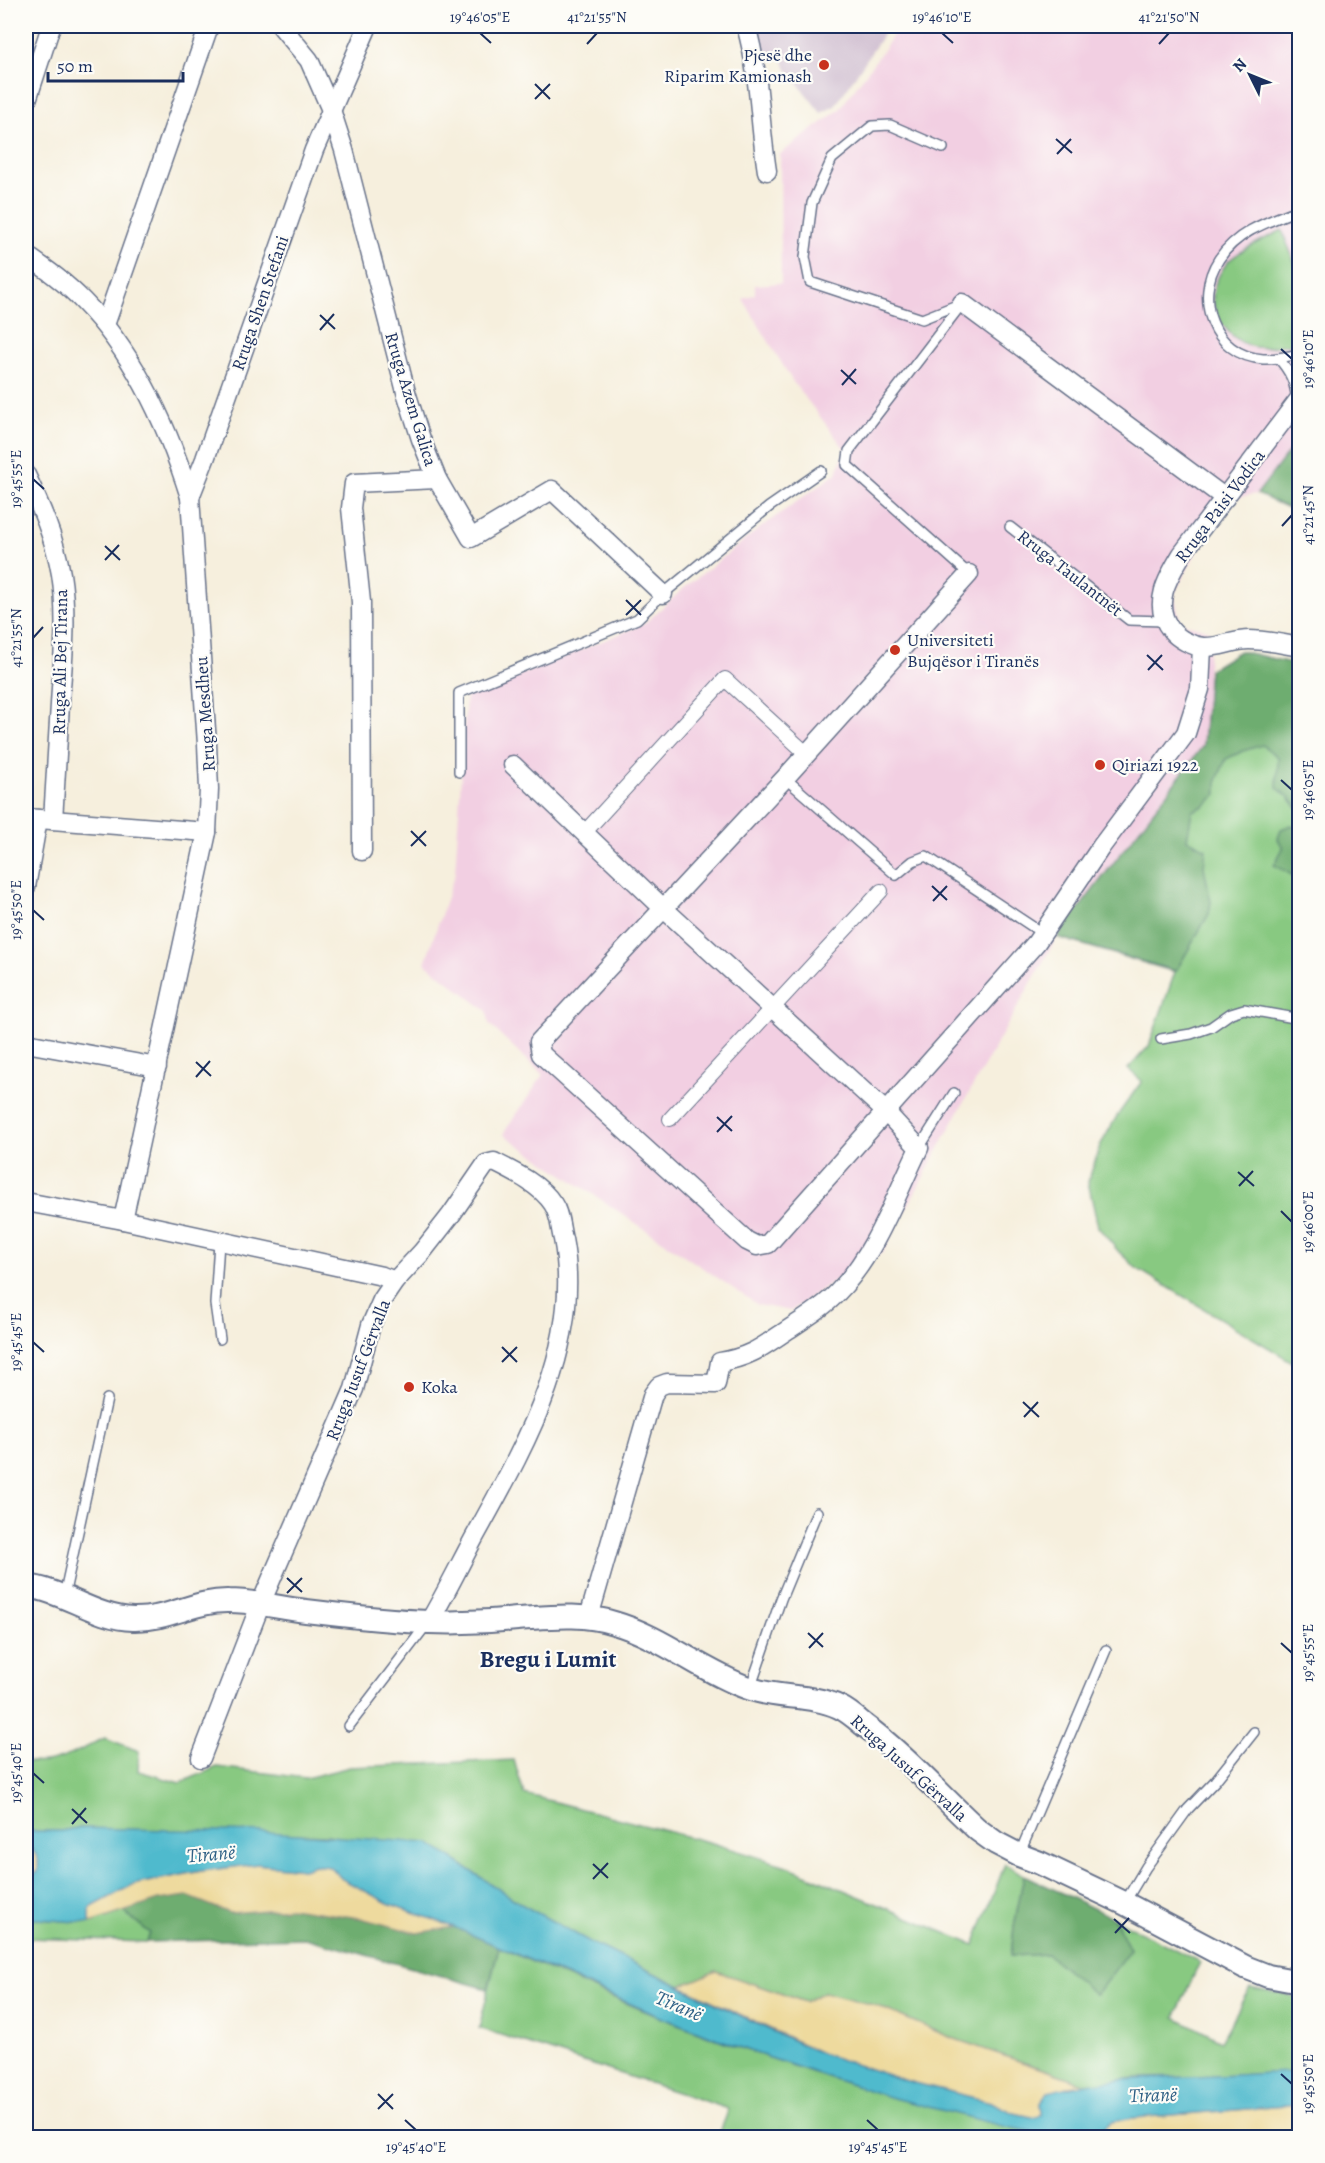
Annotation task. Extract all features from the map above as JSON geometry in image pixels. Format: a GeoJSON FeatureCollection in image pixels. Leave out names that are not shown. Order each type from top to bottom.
{"type":"FeatureCollection","features":[{"type":"Feature","properties":{"kind":"street"},"geometry":{"type":"LineString","coordinates":[[26,104],[51,26]]}},
{"type":"Feature","properties":{"kind":"street"},"geometry":{"type":"LineString","coordinates":[[105,325],[209,26]]}},
{"type":"Feature","properties":{"kind":"street","name":"Rruga Azem Galica"},"geometry":{"type":"LineString","coordinates":[[281,26],[309,60],[331,110],[344,150],[420,439],[436,479],[471,538],[552,490],[663,594]]}},
{"type":"Feature","properties":{"kind":"street","name":"Rruga Shen Stefani"},"geometry":{"type":"LineString","coordinates":[[190,497],[314,150],[368,26]]}},
{"type":"Feature","properties":{"kind":"street"},"geometry":{"type":"LineString","coordinates":[[746,26],[760,92],[762,140],[767,171]]}},
{"type":"Feature","properties":{"kind":"street","name":"Rruga Mesdheu"},"geometry":{"type":"LineString","coordinates":[[26,255],[83,300],[105,325],[138,375],[159,417],[190,497],[208,756],[207,832],[123,1221]]}},
{"type":"Feature","properties":{"kind":"street"},"geometry":{"type":"LineString","coordinates":[[962,303],[1225,498]]}},
{"type":"Feature","properties":{"kind":"street","name":"Rruga Paisi Vodica"},"geometry":{"type":"LineString","coordinates":[[1164,621],[1161,606],[1171,572],[1182,554],[1298,400]]}},
{"type":"Feature","properties":{"kind":"street","name":"Rruga Ali Bej Tirana"},"geometry":{"type":"LineString","coordinates":[[26,475],[52,538],[61,573],[64,605],[64,645],[39,819],[26,886]]}},
{"type":"Feature","properties":{"kind":"street"},"geometry":{"type":"LineString","coordinates":[[362,851],[361,602],[351,508],[354,483],[436,479]]}},
{"type":"Feature","properties":{"kind":"street"},"geometry":{"type":"LineString","coordinates":[[969,574],[785,778],[539,1042],[541,1054],[747,1242],[757,1246],[768,1244],[1036,943],[1101,847],[1186,733],[1200,689],[1202,647]]}},
{"type":"Feature","properties":{"kind":"street"},"geometry":{"type":"LineString","coordinates":[[1164,621],[1174,634],[1202,647],[1248,640],[1299,647]]}},
{"type":"Feature","properties":{"kind":"street"},"geometry":{"type":"LineString","coordinates":[[584,833],[725,679],[807,754]]}},
{"type":"Feature","properties":{"kind":"street"},"geometry":{"type":"LineString","coordinates":[[513,765],[663,908],[885,1111],[919,1148],[865,1260],[830,1300],[755,1352],[738,1359],[720,1362],[716,1384],[667,1383],[658,1386],[653,1394],[589,1617]]}},
{"type":"Feature","properties":{"kind":"street"},"geometry":{"type":"LineString","coordinates":[[39,819],[207,832]]}},
{"type":"Feature","properties":{"kind":"street"},"geometry":{"type":"LineString","coordinates":[[670,1119],[881,891]]}},
{"type":"Feature","properties":{"kind":"street"},"geometry":{"type":"LineString","coordinates":[[26,1043],[157,1067]]}},
{"type":"Feature","properties":{"kind":"street","name":"Rruga Jusuf Gërvalla"},"geometry":{"type":"LineString","coordinates":[[201,1758],[261,1603],[354,1389],[371,1325],[382,1300],[395,1281],[422,1252],[451,1215],[486,1164],[494,1162],[536,1187],[553,1204],[559,1217],[569,1282],[564,1321],[556,1356],[528,1436],[429,1622]]}},
{"type":"Feature","properties":{"kind":"street"},"geometry":{"type":"LineString","coordinates":[[26,1202],[382,1276],[395,1281]]}},
{"type":"Feature","properties":{"kind":"street","name":"Rruga Jusuf Gërvalla"},"geometry":{"type":"LineString","coordinates":[[26,1586],[63,1596],[108,1615],[131,1619],[154,1618],[206,1603],[228,1601],[261,1603],[304,1611],[429,1622],[514,1620],[571,1615],[615,1623],[649,1635],[717,1674],[750,1689],[817,1700],[840,1707],[876,1733],[978,1830],[996,1843],[1124,1903],[1245,1967],[1268,1976],[1299,1982]]}},
{"type":"Feature","properties":{"kind":"lane"},"geometry":{"type":"LineString","coordinates":[[943,148],[890,125],[872,126],[832,159],[812,203],[805,257],[810,282],[922,319],[962,303]]}},
{"type":"Feature","properties":{"kind":"lane"},"geometry":{"type":"LineString","coordinates":[[1299,209],[1252,229],[1235,242],[1219,258],[1206,291],[1210,318],[1227,343],[1239,352],[1263,359],[1299,354]]}},
{"type":"Feature","properties":{"kind":"lane"},"geometry":{"type":"LineString","coordinates":[[962,303],[849,452],[847,465],[969,574]]}},
{"type":"Feature","properties":{"kind":"lane"},"geometry":{"type":"LineString","coordinates":[[1278,358],[1289,369],[1298,400]]}},
{"type":"Feature","properties":{"kind":"lane"},"geometry":{"type":"LineString","coordinates":[[459,772],[459,693],[637,619],[663,594],[769,507],[821,471]]}},
{"type":"Feature","properties":{"kind":"lane","name":"Rruga Taulantnët"},"geometry":{"type":"LineString","coordinates":[[1010,527],[1129,620],[1164,621]]}},
{"type":"Feature","properties":{"kind":"lane"},"geometry":{"type":"LineString","coordinates":[[785,778],[896,874],[913,861],[926,856],[1042,933]]}},
{"type":"Feature","properties":{"kind":"lane"},"geometry":{"type":"LineString","coordinates":[[1161,1039],[1191,1034],[1211,1027],[1231,1013],[1244,1008],[1299,1019]]}},
{"type":"Feature","properties":{"kind":"lane"},"geometry":{"type":"LineString","coordinates":[[919,1148],[954,1093]]}},
{"type":"Feature","properties":{"kind":"lane"},"geometry":{"type":"LineString","coordinates":[[219,1242],[215,1304],[220,1339]]}},
{"type":"Feature","properties":{"kind":"lane"},"geometry":{"type":"LineString","coordinates":[[63,1596],[107,1399]]}},
{"type":"Feature","properties":{"kind":"lane"},"geometry":{"type":"LineString","coordinates":[[750,1689],[777,1609],[817,1512]]}},
{"type":"Feature","properties":{"kind":"lane"},"geometry":{"type":"LineString","coordinates":[[349,1726],[429,1622]]}},
{"type":"Feature","properties":{"kind":"lane"},"geometry":{"type":"LineString","coordinates":[[1018,1855],[1106,1650]]}},
{"type":"Feature","properties":{"kind":"lane"},"geometry":{"type":"LineString","coordinates":[[1124,1903],[1146,1867],[1188,1809],[1254,1732]]}},
{"type":"Feature","properties":{"kind":"shaded area","name":"Pjesë dhe Riparim Kamionash"},"geometry":{"type":"Polygon","coordinates":[[[757,26],[887,26],[835,106],[821,113],[788,71],[779,54],[766,60],[757,26]]]}},
{"type":"Feature","properties":{"kind":"shaded area","name":"Universiteti Bujqësor i Tiranës"},"geometry":{"type":"Polygon","coordinates":[[[897,26],[1299,26],[1299,438],[1257,494],[1225,499],[1174,594],[1180,622],[1210,631],[1203,746],[1057,937],[883,1252],[832,1282],[791,1311],[758,1305],[503,1134],[543,1075],[489,1024],[487,1011],[425,963],[455,873],[466,697],[644,624],[684,588],[764,525],[837,473],[845,449],[793,382],[743,299],[755,294],[755,285],[781,283],[780,154],[839,110],[889,42],[897,26]]]}},
{"type":"Feature","properties":{"kind":"green space"},"geometry":{"type":"Polygon","coordinates":[[[1282,230],[1299,274],[1299,342],[1271,347],[1254,347],[1237,339],[1223,325],[1214,307],[1214,288],[1221,271],[1231,259],[1282,230]]]}},
{"type":"Feature","properties":{"kind":"green space"},"geometry":{"type":"Polygon","coordinates":[[[1299,438],[1300,513],[1257,494],[1299,438]]]}},
{"type":"Feature","properties":{"kind":"green space"},"geometry":{"type":"Polygon","coordinates":[[[1240,651],[1299,665],[1299,1366],[1136,1268],[1098,1227],[1088,1182],[1100,1146],[1117,1116],[1142,1081],[1128,1069],[1149,1046],[1175,972],[1057,937],[1203,746],[1209,670],[1240,651]]]}},
{"type":"Feature","properties":{"kind":"green space"},"geometry":{"type":"Polygon","coordinates":[[[1240,651],[1299,665],[1299,811],[1289,797],[1277,788],[1278,757],[1262,745],[1226,759],[1217,780],[1217,794],[1204,806],[1192,811],[1187,839],[1206,849],[1204,867],[1211,902],[1209,914],[1176,971],[1057,937],[1203,746],[1209,670],[1240,651]]]}},
{"type":"Feature","properties":{"kind":"green space"},"geometry":{"type":"Polygon","coordinates":[[[1291,825],[1299,828],[1299,879],[1274,865],[1283,848],[1278,839],[1281,829],[1291,825]]]}},
{"type":"Feature","properties":{"kind":"green space"},"geometry":{"type":"Polygon","coordinates":[[[105,1738],[139,1751],[138,1771],[180,1783],[217,1767],[306,1778],[350,1767],[514,1760],[524,1794],[712,1843],[787,1866],[974,1945],[1005,1864],[1024,1875],[1011,1956],[1047,1954],[1062,1965],[1130,1950],[1114,1918],[1200,1962],[1175,2017],[1221,2041],[1250,1988],[1299,1997],[1299,2072],[1136,2078],[1086,2084],[952,2038],[877,2006],[824,1992],[806,2002],[716,1972],[681,1986],[592,1943],[521,1904],[449,1856],[328,1835],[77,1828],[61,1831],[26,1831],[26,1761],[56,1760],[105,1738]]]}},
{"type":"Feature","properties":{"kind":"green space"},"geometry":{"type":"Polygon","coordinates":[[[1024,1875],[1114,1918],[1130,1950],[1096,1995],[1047,1954],[1011,1956],[1024,1875]]]}},
{"type":"Feature","properties":{"kind":"green space"},"geometry":{"type":"Polygon","coordinates":[[[187,1896],[230,1913],[290,1908],[360,1918],[417,1933],[454,1927],[499,1947],[488,1989],[305,1938],[147,1942],[150,1933],[123,1911],[159,1900],[187,1896]]]}},
{"type":"Feature","properties":{"kind":"green space"},"geometry":{"type":"Polygon","coordinates":[[[123,1911],[150,1933],[147,1942],[26,1938],[26,1918],[90,1923],[123,1911]]]}},
{"type":"Feature","properties":{"kind":"green space"},"geometry":{"type":"Polygon","coordinates":[[[499,1947],[662,2018],[809,2071],[959,2115],[1060,2137],[718,2137],[729,2109],[479,2028],[499,1947]]]}},
{"type":"Feature","properties":{"kind":"sand"},"geometry":{"type":"Polygon","coordinates":[[[31,1848],[38,1858],[38,1873],[26,1877],[26,1849],[31,1848]]]}},
{"type":"Feature","properties":{"kind":"sand"},"geometry":{"type":"Polygon","coordinates":[[[257,1864],[303,1869],[315,1865],[330,1867],[342,1879],[388,1903],[454,1927],[417,1933],[360,1918],[290,1908],[230,1913],[187,1896],[159,1900],[90,1923],[90,1908],[132,1885],[201,1871],[257,1864]]]}},
{"type":"Feature","properties":{"kind":"sand"},"geometry":{"type":"Polygon","coordinates":[[[716,1971],[805,2002],[824,1992],[877,2006],[952,2038],[1086,2084],[1069,2086],[1041,2103],[1042,2114],[1036,2118],[1014,2113],[991,2102],[907,2081],[823,2054],[681,1986],[716,1971]]]}},
{"type":"Feature","properties":{"kind":"sand"},"geometry":{"type":"Polygon","coordinates":[[[1299,2105],[1299,2137],[1094,2138],[1111,2122],[1133,2118],[1299,2105]]]}},
{"type":"Feature","properties":{"kind":"water","name":"Tiranë"},"geometry":{"type":"Polygon","coordinates":[[[77,1828],[267,1832],[429,1843],[521,1904],[592,1943],[774,2032],[823,2054],[907,2081],[991,2102],[1014,2113],[1036,2118],[1042,2114],[1041,2103],[1048,2092],[1085,2084],[1141,2079],[1299,2072],[1299,2105],[1133,2118],[1111,2122],[1094,2137],[1060,2137],[1007,2127],[889,2097],[758,2054],[663,2018],[454,1927],[388,1903],[342,1879],[330,1867],[315,1865],[303,1869],[257,1864],[201,1871],[132,1885],[90,1908],[90,1923],[26,1918],[26,1877],[38,1872],[38,1858],[31,1848],[26,1849],[26,1831],[61,1831],[77,1828]]]}},
{"type":"Feature","properties":{"kind":"place","name":"Pjesë dhe Riparim Kamionash"},"geometry":{"type":"Point","coordinates":[824,65]}},
{"type":"Feature","properties":{"kind":"place","name":"Universiteti Bujqësor i Tiranës"},"geometry":{"type":"Point","coordinates":[895,650]}},
{"type":"Feature","properties":{"kind":"place","name":"Qiriazi 1922"},"geometry":{"type":"Point","coordinates":[1100,765]}},
{"type":"Feature","properties":{"kind":"place","name":"Koka"},"geometry":{"type":"Point","coordinates":[409,1387]}},
{"type":"Feature","properties":{"kind":"district","name":"Bregu i Lumit"},"geometry":{"type":"Point","coordinates":[548,1659]}}]}
